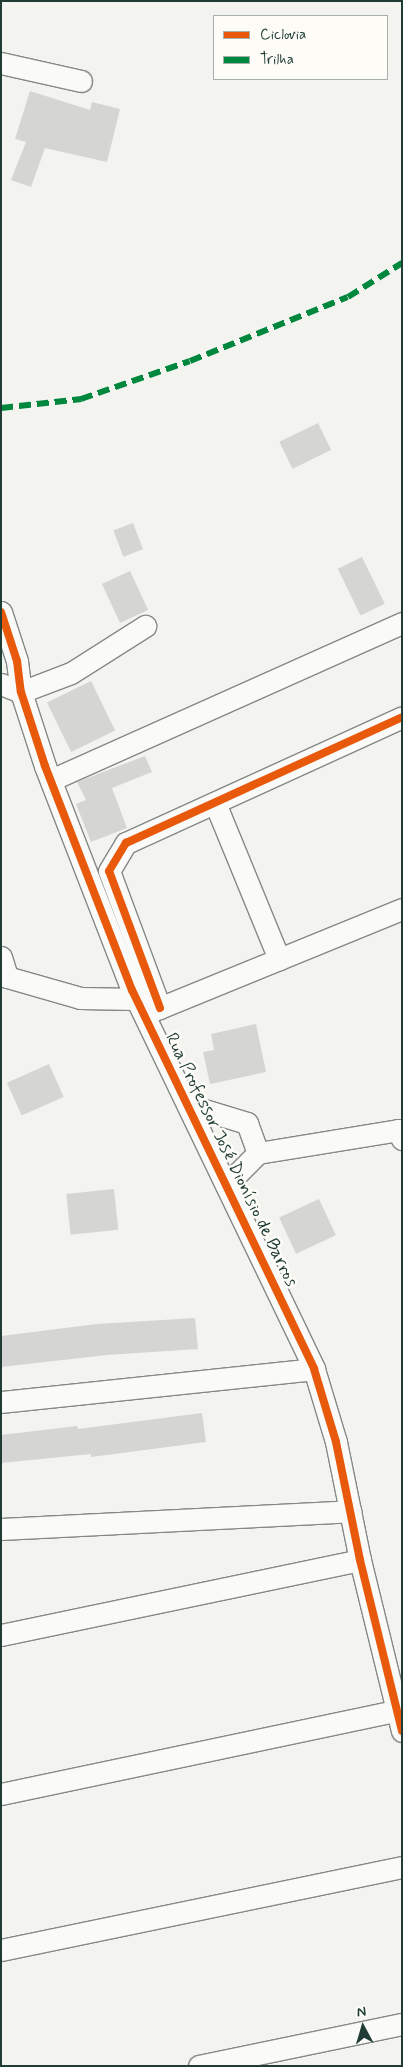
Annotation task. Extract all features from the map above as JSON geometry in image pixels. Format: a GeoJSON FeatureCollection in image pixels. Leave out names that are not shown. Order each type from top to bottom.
{"type":"FeatureCollection","features":[{"type":"Feature","properties":{"kind":"street"},"geometry":{"type":"LineString","coordinates":[[1,64],[81,81]]}},
{"type":"Feature","properties":{"kind":"street","name":"Rua Professor José Dionísio de Barros"},"geometry":{"type":"LineString","coordinates":[[1,612],[17,661],[22,692],[51,780],[188,1105],[314,1368],[336,1442],[360,1560],[399,1721]]}},
{"type":"Feature","properties":{"kind":"street"},"geometry":{"type":"LineString","coordinates":[[51,780],[402,623]]}},
{"type":"Feature","properties":{"kind":"street"},"geometry":{"type":"LineString","coordinates":[[1,684],[22,692],[71,674],[145,626]]}},
{"type":"Feature","properties":{"kind":"street"},"geometry":{"type":"LineString","coordinates":[[147,1007],[109,871],[126,843],[402,717]]}},
{"type":"Feature","properties":{"kind":"street"},"geometry":{"type":"LineString","coordinates":[[215,803],[279,960]]}},
{"type":"Feature","properties":{"kind":"street"},"geometry":{"type":"LineString","coordinates":[[1,957],[7,977],[80,998],[147,1007],[279,960],[402,909]]}},
{"type":"Feature","properties":{"kind":"street"},"geometry":{"type":"LineString","coordinates":[[188,1105],[247,1123],[258,1153]]}},
{"type":"Feature","properties":{"kind":"street"},"geometry":{"type":"LineString","coordinates":[[226,1185],[258,1153],[398,1130],[402,1139]]}},
{"type":"Feature","properties":{"kind":"street"},"geometry":{"type":"LineString","coordinates":[[1,1402],[314,1368]]}},
{"type":"Feature","properties":{"kind":"street"},"geometry":{"type":"LineString","coordinates":[[1,1529],[351,1511]]}},
{"type":"Feature","properties":{"kind":"street"},"geometry":{"type":"LineString","coordinates":[[1,1635],[360,1560]]}},
{"type":"Feature","properties":{"kind":"street"},"geometry":{"type":"LineString","coordinates":[[1,1794],[399,1721]]}},
{"type":"Feature","properties":{"kind":"street"},"geometry":{"type":"LineString","coordinates":[[1,1950],[402,1866]]}},
{"type":"Feature","properties":{"kind":"street"},"geometry":{"type":"LineString","coordinates":[[199,2066],[402,2024]]}},
{"type":"Feature","properties":{"kind":"building"},"geometry":{"type":"Polygon","coordinates":[[[30,91],[90,110],[92,102],[120,109],[107,162],[45,148],[31,187],[11,180],[26,142],[15,139],[30,91]]]}},
{"type":"Feature","properties":{"kind":"building"},"geometry":{"type":"Polygon","coordinates":[[[318,423],[331,450],[293,469],[279,442],[318,423]]]}},
{"type":"Feature","properties":{"kind":"building"},"geometry":{"type":"Polygon","coordinates":[[[133,523],[143,549],[123,557],[113,531],[133,523]]]}},
{"type":"Feature","properties":{"kind":"building"},"geometry":{"type":"Polygon","coordinates":[[[362,557],[385,604],[361,616],[338,569],[362,557]]]}},
{"type":"Feature","properties":{"kind":"building"},"geometry":{"type":"Polygon","coordinates":[[[130,571],[148,610],[120,623],[102,584],[130,571]]]}},
{"type":"Feature","properties":{"kind":"building"},"geometry":{"type":"Polygon","coordinates":[[[91,681],[115,730],[71,752],[47,702],[91,681]]]}},
{"type":"Feature","properties":{"kind":"building"},"geometry":{"type":"Polygon","coordinates":[[[145,756],[152,772],[112,788],[127,828],[91,842],[76,804],[86,800],[77,782],[145,756]]]}},
{"type":"Feature","properties":{"kind":"building"},"geometry":{"type":"Polygon","coordinates":[[[256,1024],[266,1072],[210,1084],[203,1052],[214,1050],[211,1034],[256,1024]]]}},
{"type":"Feature","properties":{"kind":"building"},"geometry":{"type":"Polygon","coordinates":[[[49,1064],[64,1097],[22,1116],[7,1083],[49,1064]]]}},
{"type":"Feature","properties":{"kind":"building"},"geometry":{"type":"Polygon","coordinates":[[[114,1189],[118,1230],[71,1235],[66,1194],[114,1189]]]}},
{"type":"Feature","properties":{"kind":"building"},"geometry":{"type":"Polygon","coordinates":[[[319,1199],[336,1235],[296,1254],[279,1218],[319,1199]]]}},
{"type":"Feature","properties":{"kind":"building"},"geometry":{"type":"Polygon","coordinates":[[[195,1318],[198,1349],[107,1355],[1,1367],[1,1336],[97,1324],[195,1318]]]}},
{"type":"Feature","properties":{"kind":"building"},"geometry":{"type":"Polygon","coordinates":[[[202,1413],[206,1442],[91,1457],[91,1454],[1,1463],[1,1435],[77,1426],[78,1429],[202,1413]]]}},
{"type":"Feature","properties":{"kind":"marked path"},"geometry":{"type":"LineString","coordinates":[[1,408],[81,399],[190,361],[348,297],[402,263]]}},
{"type":"Feature","properties":{"kind":"cycle path"},"geometry":{"type":"LineString","coordinates":[[1,612],[17,661],[21,692],[45,766],[132,990],[314,1369],[336,1442],[360,1560],[402,1731]]}},
{"type":"Feature","properties":{"kind":"cycle path"},"geometry":{"type":"LineString","coordinates":[[160,1008],[109,871],[126,843],[402,717]]}}]}
